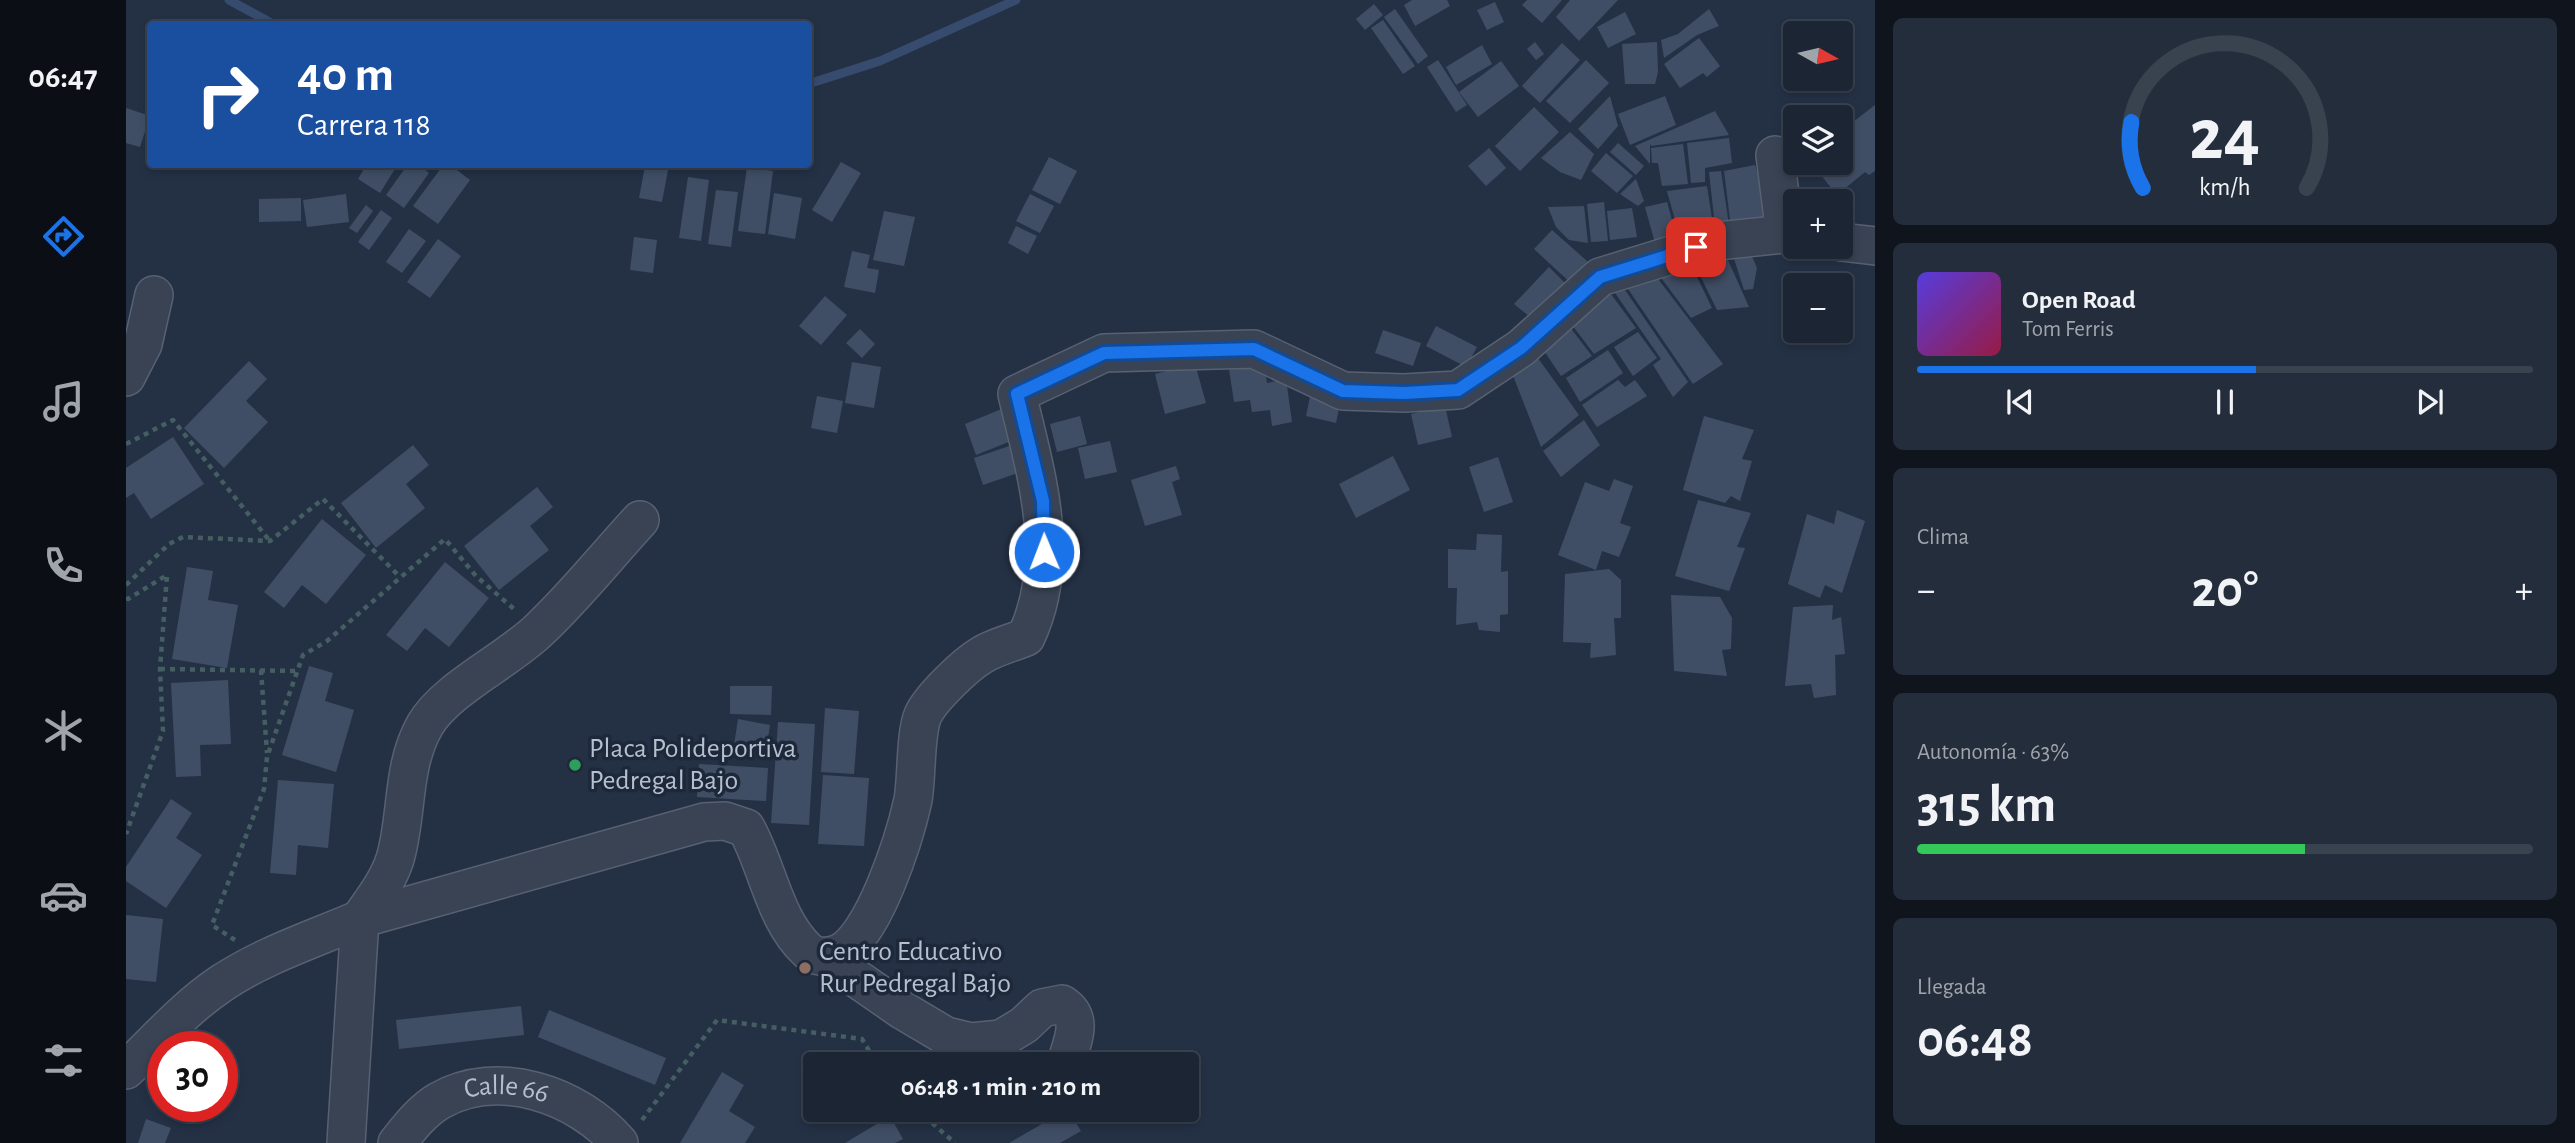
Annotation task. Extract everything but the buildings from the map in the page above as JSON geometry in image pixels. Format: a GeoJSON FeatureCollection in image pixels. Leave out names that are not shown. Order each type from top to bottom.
{"type":"FeatureCollection","features":[{"type":"Feature","properties":{"kind":"street"},"geometry":{"type":"LineString","coordinates":[[1775,155],[1783,198]]}},
{"type":"Feature","properties":{"kind":"street"},"geometry":{"type":"LineString","coordinates":[[827,958],[844,952],[861,936],[888,880],[913,799],[921,718],[935,696],[982,655],[1026,636],[1037,614],[1044,578],[1043,501],[1017,394],[1104,353],[1254,349],[1343,391],[1404,393],[1458,390],[1521,348],[1600,277],[1717,241],[1783,236]]}},
{"type":"Feature","properties":{"kind":"street"},"geometry":{"type":"LineString","coordinates":[[1853,243],[1875,246]]}},
{"type":"Feature","properties":{"kind":"street"},"geometry":{"type":"LineString","coordinates":[[126,377],[143,344],[154,295]]}},
{"type":"Feature","properties":{"kind":"street"},"geometry":{"type":"LineString","coordinates":[[346,1143],[360,919],[384,883],[395,859],[410,762],[417,739],[427,721],[443,703],[539,631],[640,520]]}},
{"type":"Feature","properties":{"kind":"street"},"geometry":{"type":"LineString","coordinates":[[126,1070],[194,1004],[222,983],[256,963],[360,919],[704,822],[725,821],[746,828],[758,848],[786,924],[809,953],[827,958],[902,1010],[946,1036],[971,1042],[1002,1040],[1024,1025],[1042,1007],[1062,1004],[1071,1010],[1076,1022],[1069,1052]]}},
{"type":"Feature","properties":{"kind":"street","name":"Calle 66"},"geometry":{"type":"LineString","coordinates":[[397,1143],[415,1121],[438,1101],[470,1088],[507,1087],[541,1092],[578,1107],[609,1130],[630,1132]]}},
{"type":"Feature","properties":{"kind":"path"},"geometry":{"type":"LineString","coordinates":[[126,444],[173,420],[270,541]]}},
{"type":"Feature","properties":{"kind":"path"},"geometry":{"type":"LineString","coordinates":[[126,586],[169,544],[183,537],[270,541],[323,499],[400,577]]}},
{"type":"Feature","properties":{"kind":"path"},"geometry":{"type":"LineString","coordinates":[[267,757],[303,655],[327,641],[445,539],[476,576],[539,631]]}},
{"type":"Feature","properties":{"kind":"path"},"geometry":{"type":"LineString","coordinates":[[126,598],[167,575],[160,669],[163,731],[126,834]]}},
{"type":"Feature","properties":{"kind":"path"},"geometry":{"type":"LineString","coordinates":[[160,669],[297,671]]}},
{"type":"Feature","properties":{"kind":"path"},"geometry":{"type":"LineString","coordinates":[[256,963],[247,948],[212,925],[264,789],[267,757],[261,670]]}},
{"type":"Feature","properties":{"kind":"path"},"geometry":{"type":"LineString","coordinates":[[630,1132],[716,1020],[862,1039],[870,1052]]}},
{"type":"Feature","properties":{"kind":"path"},"geometry":{"type":"LineString","coordinates":[[931,1122],[955,1143]]}},
{"type":"Feature","properties":{"kind":"waterway"},"geometry":{"type":"LineString","coordinates":[[229,0],[268,21]]}},
{"type":"Feature","properties":{"kind":"waterway"},"geometry":{"type":"LineString","coordinates":[[812,83],[880,61],[1016,0]]}},
{"type":"Feature","properties":{"kind":"place","name":"Placa Polideportiva Pedregal Bajo"},"geometry":{"type":"Point","coordinates":[575,765]}},
{"type":"Feature","properties":{"kind":"place","name":"Centro Educativo Rur Pedregal Bajo"},"geometry":{"type":"Point","coordinates":[805,968]}},
{"type":"Feature","properties":{"kind":"route"},"geometry":{"type":"LineString","coordinates":[[1044,552],[1043,501],[1017,394],[1104,353],[1254,349],[1343,391],[1404,393],[1458,390],[1521,348],[1600,277],[1696,247]]}}]}
